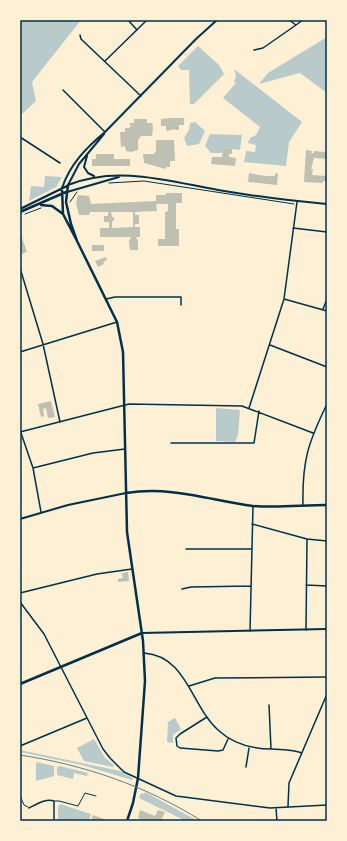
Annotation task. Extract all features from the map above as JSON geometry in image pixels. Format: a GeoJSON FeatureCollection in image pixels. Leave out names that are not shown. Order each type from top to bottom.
{"type":"FeatureCollection","features":[{"type":"Feature","properties":{"kind":"main road"},"geometry":{"type":"LineString","coordinates":[[20,209],[68,185]]}},
{"type":"Feature","properties":{"kind":"main road"},"geometry":{"type":"LineString","coordinates":[[68,185],[66,192],[68,215],[77,241]]}},
{"type":"Feature","properties":{"kind":"main road"},"geometry":{"type":"LineString","coordinates":[[62,188],[63,214],[117,322],[123,352],[128,532],[144,653],[143,733],[138,778],[127,821]]}},
{"type":"Feature","properties":{"kind":"main road"},"geometry":{"type":"LineString","coordinates":[[20,212],[40,205],[66,192]]}},
{"type":"Feature","properties":{"kind":"main road"},"geometry":{"type":"LineString","coordinates":[[40,205],[52,206],[63,214]]}},
{"type":"Feature","properties":{"kind":"main road"},"geometry":{"type":"LineString","coordinates":[[126,493],[168,491],[253,506],[327,505]]}},
{"type":"Feature","properties":{"kind":"main road"},"geometry":{"type":"LineString","coordinates":[[20,684],[142,633]]}},
{"type":"Feature","properties":{"kind":"street"},"geometry":{"type":"LineString","coordinates":[[128,20],[137,30]]}},
{"type":"Feature","properties":{"kind":"street"},"geometry":{"type":"LineString","coordinates":[[105,61],[147,20]]}},
{"type":"Feature","properties":{"kind":"street"},"geometry":{"type":"LineString","coordinates":[[68,185],[74,171],[105,132],[217,20]]}},
{"type":"Feature","properties":{"kind":"street"},"geometry":{"type":"LineString","coordinates":[[289,20],[296,25]]}},
{"type":"Feature","properties":{"kind":"street"},"geometry":{"type":"LineString","coordinates":[[254,50],[264,48],[303,20]]}},
{"type":"Feature","properties":{"kind":"street"},"geometry":{"type":"LineString","coordinates":[[80,35],[81,39],[141,96]]}},
{"type":"Feature","properties":{"kind":"street"},"geometry":{"type":"LineString","coordinates":[[63,90],[105,132]]}},
{"type":"Feature","properties":{"kind":"street"},"geometry":{"type":"LineString","coordinates":[[62,188],[77,159],[90,144],[105,132]]}},
{"type":"Feature","properties":{"kind":"street"},"geometry":{"type":"LineString","coordinates":[[20,137],[60,163]]}},
{"type":"Feature","properties":{"kind":"street"},"geometry":{"type":"LineString","coordinates":[[89,152],[84,167],[88,173],[95,177]]}},
{"type":"Feature","properties":{"kind":"street"},"geometry":{"type":"LineString","coordinates":[[68,185],[95,177],[110,175],[154,177],[221,190],[327,204]]}},
{"type":"Feature","properties":{"kind":"street"},"geometry":{"type":"LineString","coordinates":[[66,192],[120,176]]}},
{"type":"Feature","properties":{"kind":"street"},"geometry":{"type":"LineString","coordinates":[[249,408],[284,299],[297,201]]}},
{"type":"Feature","properties":{"kind":"street"},"geometry":{"type":"LineString","coordinates":[[293,228],[327,232]]}},
{"type":"Feature","properties":{"kind":"street"},"geometry":{"type":"LineString","coordinates":[[20,268],[43,344],[60,422]]}},
{"type":"Feature","properties":{"kind":"street"},"geometry":{"type":"LineString","coordinates":[[106,299],[115,297],[181,297],[181,305]]}},
{"type":"Feature","properties":{"kind":"street"},"geometry":{"type":"LineString","coordinates":[[284,299],[327,311]]}},
{"type":"Feature","properties":{"kind":"street"},"geometry":{"type":"LineString","coordinates":[[323,309],[327,299]]}},
{"type":"Feature","properties":{"kind":"street"},"geometry":{"type":"LineString","coordinates":[[20,352],[117,322]]}},
{"type":"Feature","properties":{"kind":"street"},"geometry":{"type":"LineString","coordinates":[[270,345],[327,367]]}},
{"type":"Feature","properties":{"kind":"street"},"geometry":{"type":"LineString","coordinates":[[303,506],[304,465],[313,433],[327,404]]}},
{"type":"Feature","properties":{"kind":"street"},"geometry":{"type":"LineString","coordinates":[[42,512],[33,468],[20,432],[124,405],[234,405],[260,411],[313,433]]}},
{"type":"Feature","properties":{"kind":"street"},"geometry":{"type":"LineString","coordinates":[[171,443],[254,443],[260,411]]}},
{"type":"Feature","properties":{"kind":"street"},"geometry":{"type":"LineString","coordinates":[[33,468],[93,453],[125,450]]}},
{"type":"Feature","properties":{"kind":"street"},"geometry":{"type":"LineString","coordinates":[[20,519],[42,512],[126,493]]}},
{"type":"Feature","properties":{"kind":"street"},"geometry":{"type":"LineString","coordinates":[[250,631],[253,506]]}},
{"type":"Feature","properties":{"kind":"street"},"geometry":{"type":"LineString","coordinates":[[252,524],[307,539],[327,541]]}},
{"type":"Feature","properties":{"kind":"street"},"geometry":{"type":"LineString","coordinates":[[306,630],[307,539]]}},
{"type":"Feature","properties":{"kind":"street"},"geometry":{"type":"LineString","coordinates":[[186,549],[252,549]]}},
{"type":"Feature","properties":{"kind":"street"},"geometry":{"type":"LineString","coordinates":[[20,593],[97,574],[133,569]]}},
{"type":"Feature","properties":{"kind":"street"},"geometry":{"type":"LineString","coordinates":[[306,585],[327,586]]}},
{"type":"Feature","properties":{"kind":"street"},"geometry":{"type":"LineString","coordinates":[[182,589],[191,587],[251,586]]}},
{"type":"Feature","properties":{"kind":"street"},"geometry":{"type":"LineString","coordinates":[[20,602],[44,634],[87,718],[110,758],[124,772],[168,793],[183,798],[276,808],[327,805]]}},
{"type":"Feature","properties":{"kind":"street"},"geometry":{"type":"LineString","coordinates":[[142,633],[327,629]]}},
{"type":"Feature","properties":{"kind":"street"},"geometry":{"type":"LineString","coordinates":[[144,653],[157,655],[169,662],[179,671],[190,686],[208,717],[217,729],[228,738],[249,748],[294,750],[302,753]]}},
{"type":"Feature","properties":{"kind":"street"},"geometry":{"type":"LineString","coordinates":[[190,686],[215,678],[327,677]]}},
{"type":"Feature","properties":{"kind":"street"},"geometry":{"type":"LineString","coordinates":[[288,807],[289,783],[327,694]]}},
{"type":"Feature","properties":{"kind":"street"},"geometry":{"type":"LineString","coordinates":[[269,705],[271,749]]}},
{"type":"Feature","properties":{"kind":"street"},"geometry":{"type":"LineString","coordinates":[[208,717],[180,734],[176,738],[175,743],[180,748],[218,751],[223,750],[228,738]]}},
{"type":"Feature","properties":{"kind":"street"},"geometry":{"type":"LineString","coordinates":[[20,746],[87,718]]}},
{"type":"Feature","properties":{"kind":"street"},"geometry":{"type":"LineString","coordinates":[[246,767],[249,748]]}},
{"type":"Feature","properties":{"kind":"street"},"geometry":{"type":"LineString","coordinates":[[29,808],[46,800],[54,801],[54,821]]}},
{"type":"Feature","properties":{"kind":"street"},"geometry":{"type":"LineString","coordinates":[[276,808],[277,821]]}},
{"type":"Feature","properties":{"kind":"lane"},"geometry":{"type":"LineString","coordinates":[[54,801],[60,801],[78,806],[85,793],[96,796]]}},
{"type":"Feature","properties":{"kind":"lane"},"geometry":{"type":"LineString","coordinates":[[20,796],[24,805],[29,808]]}},
{"type":"Feature","properties":{"kind":"path"},"geometry":{"type":"LineString","coordinates":[[106,184],[144,181],[296,205]]}},
{"type":"Feature","properties":{"kind":"path"},"geometry":{"type":"LineString","coordinates":[[72,202],[74,194],[80,191]]}},
{"type":"Feature","properties":{"kind":"path"},"geometry":{"type":"LineString","coordinates":[[20,215],[42,208]]}},
{"type":"Feature","properties":{"kind":"shaded area"},"geometry":{"type":"Polygon","coordinates":[[[20,20],[81,20],[32,82],[36,101],[20,116],[20,20]]]}},
{"type":"Feature","properties":{"kind":"shaded area"},"geometry":{"type":"Polygon","coordinates":[[[327,37],[327,93],[300,73],[259,84],[268,73],[327,37]]]}},
{"type":"Feature","properties":{"kind":"shaded area"},"geometry":{"type":"Polygon","coordinates":[[[198,46],[219,65],[224,74],[194,104],[190,104],[189,70],[181,70],[178,66],[198,46]]]}},
{"type":"Feature","properties":{"kind":"shaded area"},"geometry":{"type":"Polygon","coordinates":[[[234,69],[302,122],[289,142],[286,166],[244,162],[246,151],[255,152],[256,145],[248,143],[250,138],[256,135],[260,127],[223,98],[236,83],[234,82],[236,76],[234,69]]]}},
{"type":"Feature","properties":{"kind":"shaded area"},"geometry":{"type":"Polygon","coordinates":[[[195,122],[205,131],[199,144],[187,146],[184,138],[189,130],[190,123],[195,122]]]}},
{"type":"Feature","properties":{"kind":"shaded area"},"geometry":{"type":"Polygon","coordinates":[[[210,134],[242,135],[240,150],[223,148],[222,153],[211,153],[205,146],[210,134]]]}},
{"type":"Feature","properties":{"kind":"shaded area"},"geometry":{"type":"Polygon","coordinates":[[[45,176],[62,177],[56,187],[29,201],[31,186],[44,187],[45,176]]]}},
{"type":"Feature","properties":{"kind":"shaded area"},"geometry":{"type":"Polygon","coordinates":[[[216,408],[240,410],[238,435],[235,442],[216,441],[216,408]]]}},
{"type":"Feature","properties":{"kind":"shaded area"},"geometry":{"type":"Polygon","coordinates":[[[175,718],[181,729],[173,735],[173,743],[167,742],[168,722],[175,718]]]}},
{"type":"Feature","properties":{"kind":"shaded area"},"geometry":{"type":"Polygon","coordinates":[[[94,739],[105,758],[114,765],[113,767],[84,761],[77,748],[94,739]]]}},
{"type":"Feature","properties":{"kind":"shaded area"},"geometry":{"type":"Polygon","coordinates":[[[20,750],[120,771],[133,778],[132,780],[82,765],[20,752],[20,750]]]}},
{"type":"Feature","properties":{"kind":"shaded area"},"geometry":{"type":"Polygon","coordinates":[[[36,762],[54,766],[54,776],[36,781],[36,762]]]}},
{"type":"Feature","properties":{"kind":"shaded area"},"geometry":{"type":"Polygon","coordinates":[[[60,766],[88,773],[87,776],[74,773],[73,779],[57,775],[57,767],[60,766]]]}},
{"type":"Feature","properties":{"kind":"shaded area"},"geometry":{"type":"Polygon","coordinates":[[[145,792],[198,821],[186,821],[139,798],[141,793],[144,794],[145,792]]]}},
{"type":"Feature","properties":{"kind":"shaded area"},"geometry":{"type":"Polygon","coordinates":[[[60,804],[91,814],[89,821],[58,821],[58,807],[60,804]]]}},
{"type":"Feature","properties":{"kind":"building"},"geometry":{"type":"Polygon","coordinates":[[[184,118],[184,125],[179,125],[179,130],[175,129],[166,131],[166,126],[161,126],[161,119],[184,118]]]}},
{"type":"Feature","properties":{"kind":"building"},"geometry":{"type":"Polygon","coordinates":[[[134,119],[147,119],[147,123],[152,123],[153,128],[152,136],[141,136],[138,140],[138,150],[131,152],[126,151],[125,146],[121,147],[120,132],[125,132],[125,128],[129,128],[131,126],[129,123],[134,123],[134,119]]]}},
{"type":"Feature","properties":{"kind":"building"},"geometry":{"type":"Polygon","coordinates":[[[156,140],[174,140],[175,161],[170,161],[170,167],[166,167],[166,169],[144,163],[143,154],[154,154],[156,151],[156,140]]]}},
{"type":"Feature","properties":{"kind":"building"},"geometry":{"type":"Polygon","coordinates":[[[223,148],[232,149],[232,154],[229,154],[229,157],[236,158],[235,166],[211,164],[212,157],[222,157],[223,148]]]}},
{"type":"Feature","properties":{"kind":"building"},"geometry":{"type":"Polygon","coordinates":[[[306,150],[312,151],[311,153],[314,153],[314,151],[326,152],[327,159],[314,158],[311,169],[313,169],[312,175],[327,176],[327,181],[323,181],[323,183],[304,182],[306,150]]]}},
{"type":"Feature","properties":{"kind":"building"},"geometry":{"type":"Polygon","coordinates":[[[96,154],[114,154],[114,159],[130,159],[130,166],[92,166],[92,159],[96,159],[96,154]]]}},
{"type":"Feature","properties":{"kind":"building"},"geometry":{"type":"Polygon","coordinates":[[[249,173],[265,176],[275,176],[275,173],[278,174],[277,185],[248,182],[249,173]]]}},
{"type":"Feature","properties":{"kind":"building"},"geometry":{"type":"Polygon","coordinates":[[[166,193],[182,193],[182,203],[176,203],[176,229],[179,229],[179,246],[158,246],[158,239],[165,239],[165,212],[168,211],[168,204],[156,204],[157,211],[135,212],[135,215],[139,215],[139,224],[135,224],[135,227],[140,227],[140,237],[136,237],[138,241],[138,250],[130,250],[129,241],[131,237],[100,237],[100,228],[109,228],[109,222],[104,222],[104,216],[108,216],[108,212],[90,212],[89,215],[79,215],[76,203],[78,195],[89,196],[91,204],[156,201],[156,195],[166,195],[166,193]],[[111,212],[112,217],[114,217],[114,221],[112,221],[112,228],[133,227],[133,212],[111,212]]]}},
{"type":"Feature","properties":{"kind":"building"},"geometry":{"type":"Polygon","coordinates":[[[20,232],[27,252],[22,254],[20,249],[20,232]]]}},
{"type":"Feature","properties":{"kind":"building"},"geometry":{"type":"Polygon","coordinates":[[[92,245],[104,245],[104,251],[92,251],[92,245]]]}},
{"type":"Feature","properties":{"kind":"building"},"geometry":{"type":"Polygon","coordinates":[[[106,257],[107,260],[103,262],[104,264],[98,267],[95,261],[106,257]]]}},
{"type":"Feature","properties":{"kind":"building"},"geometry":{"type":"Polygon","coordinates":[[[51,401],[55,417],[48,418],[46,408],[43,409],[44,416],[41,417],[38,404],[51,401]]]}},
{"type":"Feature","properties":{"kind":"building"},"geometry":{"type":"Polygon","coordinates":[[[128,572],[129,581],[118,582],[118,579],[123,578],[122,573],[128,572]]]}},
{"type":"Feature","properties":{"kind":"building"},"geometry":{"type":"Polygon","coordinates":[[[140,810],[155,816],[158,810],[165,812],[161,821],[147,821],[138,818],[140,810]]]}},
{"type":"Feature","properties":{"kind":"building"},"geometry":{"type":"Polygon","coordinates":[[[93,815],[104,819],[103,821],[91,821],[93,815]]]}},
{"type":"Feature","properties":{"kind":"railway"},"geometry":{"type":"LineString","coordinates":[[20,755],[44,759],[91,771],[137,787],[159,797],[202,821]]}}]}
